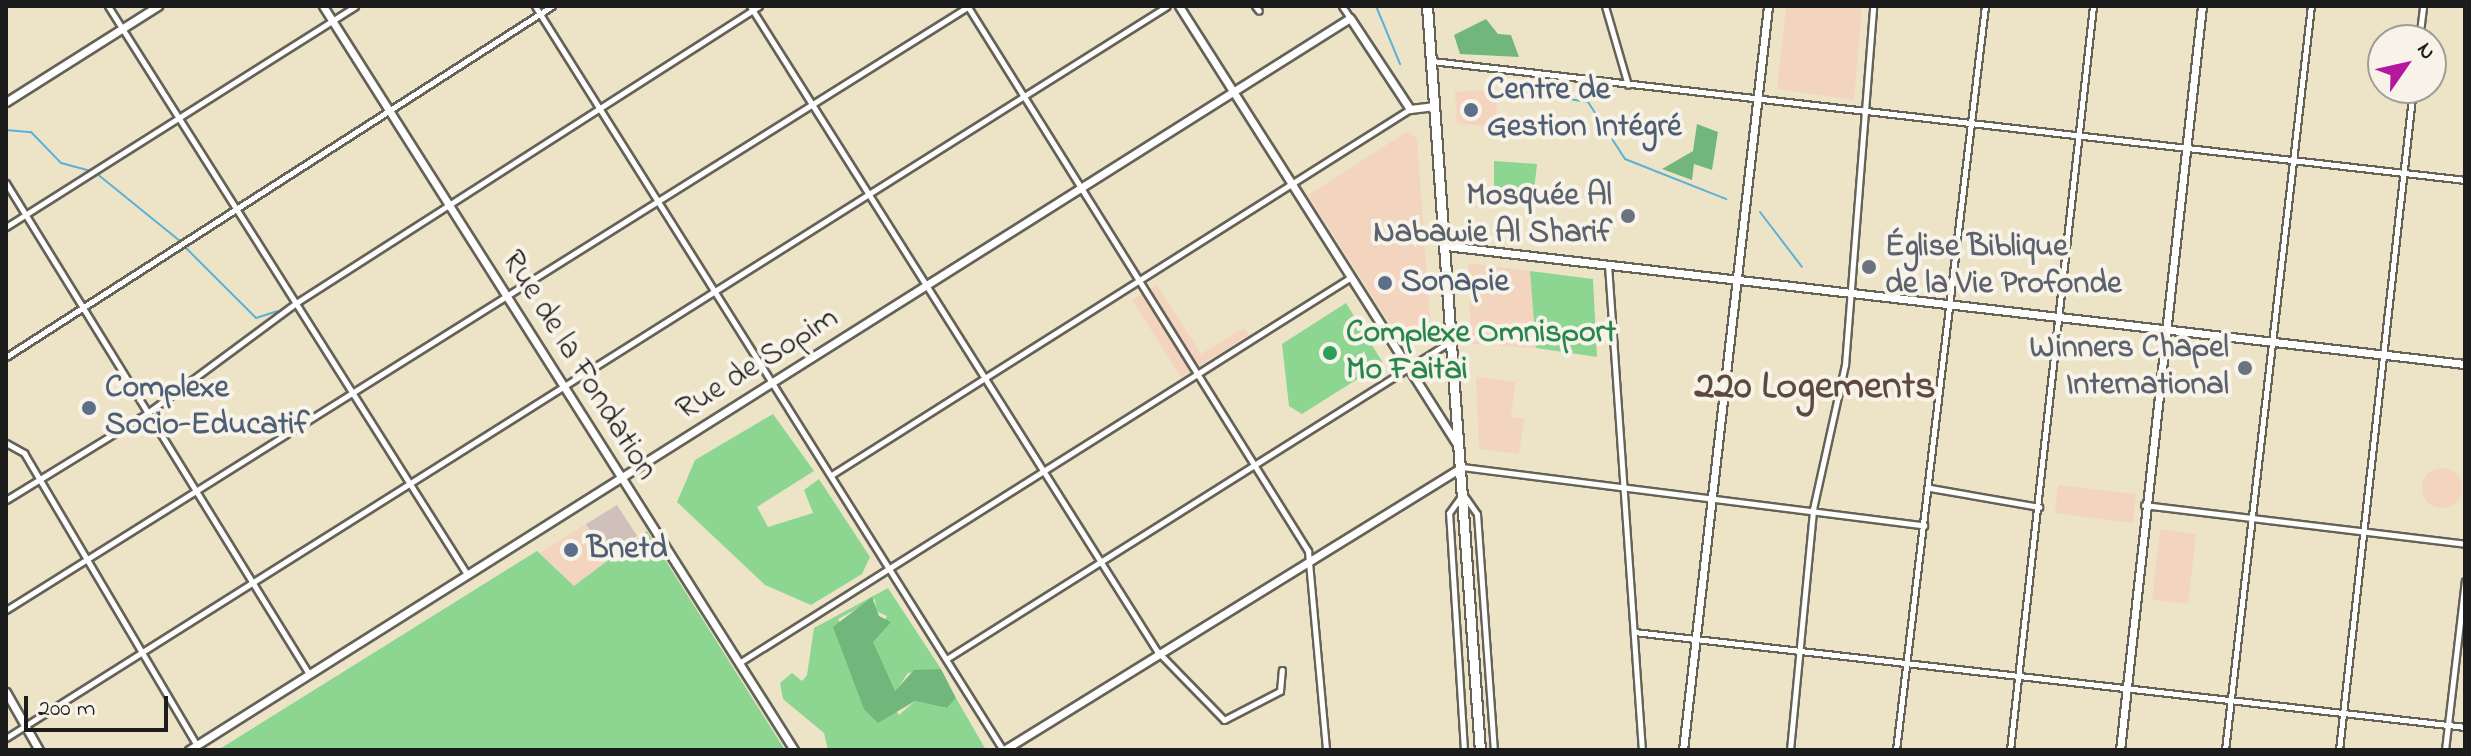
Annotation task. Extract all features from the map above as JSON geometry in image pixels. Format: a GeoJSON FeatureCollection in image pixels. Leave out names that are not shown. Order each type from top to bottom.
{"type":"FeatureCollection","features":[{"type":"Feature","properties":{"kind":"highway"},"geometry":{"type":"LineString","coordinates":[[1427,6],[1480,750]]}},
{"type":"Feature","properties":{"kind":"street"},"geometry":{"type":"LineString","coordinates":[[108,6],[467,575]]}},
{"type":"Feature","properties":{"kind":"street"},"geometry":{"type":"LineString","coordinates":[[6,102],[158,6]]}},
{"type":"Feature","properties":{"kind":"street","name":"Rue de la Fondation"},"geometry":{"type":"LineString","coordinates":[[323,6],[794,750]]}},
{"type":"Feature","properties":{"kind":"street"},"geometry":{"type":"LineString","coordinates":[[6,227],[355,6]]}},
{"type":"Feature","properties":{"kind":"street"},"geometry":{"type":"LineString","coordinates":[[535,6],[1004,750],[1157,651],[1462,467],[1625,485],[1924,525]]}},
{"type":"Feature","properties":{"kind":"street"},"geometry":{"type":"LineString","coordinates":[[6,357],[238,212],[552,6]]}},
{"type":"Feature","properties":{"kind":"street"},"geometry":{"type":"LineString","coordinates":[[6,500],[40,481],[85,445],[146,414],[296,303],[751,8],[759,6]]}},
{"type":"Feature","properties":{"kind":"street"},"geometry":{"type":"LineString","coordinates":[[6,610],[968,6],[1138,282],[1257,465],[1311,557],[1326,750]]}},
{"type":"Feature","properties":{"kind":"street"},"geometry":{"type":"LineString","coordinates":[[6,738],[1167,6]]}},
{"type":"Feature","properties":{"kind":"street"},"geometry":{"type":"LineString","coordinates":[[1179,6],[1460,448]]}},
{"type":"Feature","properties":{"kind":"street"},"geometry":{"type":"LineString","coordinates":[[1342,6],[1410,109]]}},
{"type":"Feature","properties":{"kind":"street"},"geometry":{"type":"LineString","coordinates":[[1605,6],[1628,85]]}},
{"type":"Feature","properties":{"kind":"street"},"geometry":{"type":"LineString","coordinates":[[1683,750],[1768,6]]}},
{"type":"Feature","properties":{"kind":"street"},"geometry":{"type":"LineString","coordinates":[[1790,750],[1797,648],[1813,509],[1845,365],[1845,292],[1873,6]]}},
{"type":"Feature","properties":{"kind":"street"},"geometry":{"type":"LineString","coordinates":[[1896,750],[1903,661],[1930,488],[1985,6]]}},
{"type":"Feature","properties":{"kind":"street"},"geometry":{"type":"LineString","coordinates":[[2010,750],[2061,316],[2093,6]]}},
{"type":"Feature","properties":{"kind":"street"},"geometry":{"type":"LineString","coordinates":[[2120,750],[2144,505],[2202,6]]}},
{"type":"Feature","properties":{"kind":"street"},"geometry":{"type":"LineString","coordinates":[[2225,750],[2311,6]]}},
{"type":"Feature","properties":{"kind":"street"},"geometry":{"type":"LineString","coordinates":[[751,8],[1157,651],[1224,720],[1280,691],[1282,670]]}},
{"type":"Feature","properties":{"kind":"street","name":"Rue de Sopim"},"geometry":{"type":"LineString","coordinates":[[193,748],[1350,18]]}},
{"type":"Feature","properties":{"kind":"street"},"geometry":{"type":"LineString","coordinates":[[1432,61],[2465,180]]}},
{"type":"Feature","properties":{"kind":"street"},"geometry":{"type":"LineString","coordinates":[[2339,750],[2411,104]]}},
{"type":"Feature","properties":{"kind":"street"},"geometry":{"type":"LineString","coordinates":[[833,475],[983,376],[1293,186],[1410,109],[1435,106]]}},
{"type":"Feature","properties":{"kind":"street"},"geometry":{"type":"LineString","coordinates":[[6,183],[22,216],[309,675]]}},
{"type":"Feature","properties":{"kind":"street"},"geometry":{"type":"LineString","coordinates":[[1446,246],[2465,364]]}},
{"type":"Feature","properties":{"kind":"street"},"geometry":{"type":"LineString","coordinates":[[1608,265],[1642,750]]}},
{"type":"Feature","properties":{"kind":"street"},"geometry":{"type":"LineString","coordinates":[[738,664],[1351,277]]}},
{"type":"Feature","properties":{"kind":"street"},"geometry":{"type":"LineString","coordinates":[[948,658],[1452,341]]}},
{"type":"Feature","properties":{"kind":"street"},"geometry":{"type":"LineString","coordinates":[[6,443],[24,453],[82,562],[140,654],[193,748]]}},
{"type":"Feature","properties":{"kind":"street"},"geometry":{"type":"LineString","coordinates":[[1930,488],[2039,507]]}},
{"type":"Feature","properties":{"kind":"street"},"geometry":{"type":"LineString","coordinates":[[1464,750],[1449,513],[1463,494],[1477,514],[1494,750]]}},
{"type":"Feature","properties":{"kind":"street"},"geometry":{"type":"LineString","coordinates":[[2144,505],[2465,544]]}},
{"type":"Feature","properties":{"kind":"street"},"geometry":{"type":"LineString","coordinates":[[2445,750],[2465,581]]}},
{"type":"Feature","properties":{"kind":"street"},"geometry":{"type":"LineString","coordinates":[[1634,632],[1698,636],[2465,727]]}},
{"type":"Feature","properties":{"kind":"street"},"geometry":{"type":"LineString","coordinates":[[6,692],[39,750]]}},
{"type":"Feature","properties":{"kind":"shaded area"},"geometry":{"type":"Polygon","coordinates":[[[1786,6],[1862,6],[1854,100],[1777,89],[1786,6]]]}},
{"type":"Feature","properties":{"kind":"shaded area"},"geometry":{"type":"Polygon","coordinates":[[[1496,89],[1497,128],[1457,123],[1455,92],[1496,89]]]}},
{"type":"Feature","properties":{"kind":"shaded area"},"geometry":{"type":"Polygon","coordinates":[[[1408,131],[1417,139],[1431,333],[1406,349],[1308,195],[1408,131]]]}},
{"type":"Feature","properties":{"kind":"shaded area"},"geometry":{"type":"Polygon","coordinates":[[[1468,263],[1530,271],[1536,348],[1471,344],[1468,263]]]}},
{"type":"Feature","properties":{"kind":"shaded area"},"geometry":{"type":"Polygon","coordinates":[[[1157,285],[1201,354],[1244,328],[1249,335],[1181,377],[1132,300],[1157,285]]]}},
{"type":"Feature","properties":{"kind":"shaded area"},"geometry":{"type":"Polygon","coordinates":[[[1476,377],[1515,382],[1511,417],[1524,419],[1519,454],[1479,449],[1476,377]]]}},
{"type":"Feature","properties":{"kind":"shaded area"},"geometry":{"type":"Polygon","coordinates":[[[2442,468],[2456,474],[2462,488],[2456,502],[2442,508],[2428,502],[2422,488],[2428,474],[2442,468]]]}},
{"type":"Feature","properties":{"kind":"shaded area"},"geometry":{"type":"Polygon","coordinates":[[[2058,485],[2136,494],[2133,523],[2055,513],[2058,485]]]}},
{"type":"Feature","properties":{"kind":"shaded area"},"geometry":{"type":"Polygon","coordinates":[[[617,505],[637,536],[606,556],[586,524],[617,505]]]}},
{"type":"Feature","properties":{"kind":"shaded area"},"geometry":{"type":"Polygon","coordinates":[[[586,524],[606,556],[604,567],[574,587],[540,553],[586,524]]]}},
{"type":"Feature","properties":{"kind":"shaded area"},"geometry":{"type":"Polygon","coordinates":[[[2160,529],[2196,534],[2188,604],[2152,600],[2160,529]]]}},
{"type":"Feature","properties":{"kind":"green space"},"geometry":{"type":"Polygon","coordinates":[[[1486,19],[1498,34],[1511,35],[1519,57],[1460,54],[1454,35],[1486,19]]]}},
{"type":"Feature","properties":{"kind":"green space"},"geometry":{"type":"Polygon","coordinates":[[[1697,124],[1718,132],[1712,170],[1694,164],[1692,180],[1662,169],[1693,151],[1697,124]]]}},
{"type":"Feature","properties":{"kind":"green space"},"geometry":{"type":"Polygon","coordinates":[[[1494,161],[1537,164],[1534,191],[1494,194],[1494,161]]]}},
{"type":"Feature","properties":{"kind":"green space"},"geometry":{"type":"Polygon","coordinates":[[[1530,271],[1593,279],[1597,357],[1536,348],[1530,271]]]}},
{"type":"Feature","properties":{"kind":"green space","name":"Complexe Omnisport Mo Faitai"},"geometry":{"type":"Polygon","coordinates":[[[1346,303],[1383,363],[1302,414],[1289,406],[1282,344],[1346,303]]]}},
{"type":"Feature","properties":{"kind":"green space"},"geometry":{"type":"Polygon","coordinates":[[[773,414],[814,471],[757,507],[768,527],[813,513],[804,490],[819,479],[870,557],[862,574],[811,605],[765,585],[677,502],[695,460],[773,414]]]}},
{"type":"Feature","properties":{"kind":"green space"},"geometry":{"type":"Polygon","coordinates":[[[647,531],[785,750],[218,750],[537,551],[574,586],[647,531]]]}},
{"type":"Feature","properties":{"kind":"green space"},"geometry":{"type":"Polygon","coordinates":[[[888,588],[941,669],[908,673],[895,692],[872,642],[887,616],[876,611],[875,599],[838,619],[899,715],[915,701],[947,708],[956,698],[986,750],[828,750],[824,733],[783,699],[780,683],[792,673],[802,681],[807,675],[814,628],[888,588]]]}},
{"type":"Feature","properties":{"kind":"green space"},"geometry":{"type":"Polygon","coordinates":[[[872,597],[879,616],[891,622],[873,642],[895,691],[914,670],[941,669],[956,698],[947,708],[915,701],[878,723],[864,709],[833,627],[872,597]]]}},
{"type":"Feature","properties":{"kind":"waterway"},"geometry":{"type":"LineString","coordinates":[[1376,6],[1400,64]]}},
{"type":"Feature","properties":{"kind":"waterway"},"geometry":{"type":"LineString","coordinates":[[1518,91],[1588,102],[1625,159],[1726,199]]}},
{"type":"Feature","properties":{"kind":"waterway"},"geometry":{"type":"LineString","coordinates":[[6,130],[31,132],[61,163],[90,171]]}},
{"type":"Feature","properties":{"kind":"waterway"},"geometry":{"type":"LineString","coordinates":[[96,173],[180,241]]}},
{"type":"Feature","properties":{"kind":"waterway"},"geometry":{"type":"LineString","coordinates":[[1760,212],[1802,267]]}},
{"type":"Feature","properties":{"kind":"waterway"},"geometry":{"type":"LineString","coordinates":[[184,246],[256,318],[277,311]]}},
{"type":"Feature","properties":{"kind":"place","name":"Centre de Gestion Intégré"},"geometry":{"type":"Point","coordinates":[1471,110]}},
{"type":"Feature","properties":{"kind":"place","name":"Mosquée Al Nabawie Al Sharif"},"geometry":{"type":"Point","coordinates":[1628,216]}},
{"type":"Feature","properties":{"kind":"place","name":"Église Biblique de la Vie Profonde"},"geometry":{"type":"Point","coordinates":[1869,267]}},
{"type":"Feature","properties":{"kind":"place","name":"Sonapie"},"geometry":{"type":"Point","coordinates":[1385,283]}},
{"type":"Feature","properties":{"kind":"place","name":"Complexe Omnisport Mo Faitai"},"geometry":{"type":"Point","coordinates":[1330,353]}},
{"type":"Feature","properties":{"kind":"place","name":"Winners Chapel International"},"geometry":{"type":"Point","coordinates":[2245,368]}},
{"type":"Feature","properties":{"kind":"place","name":"Complexe Socio-Educatif"},"geometry":{"type":"Point","coordinates":[89,408]}},
{"type":"Feature","properties":{"kind":"place","name":"Bnetd"},"geometry":{"type":"Point","coordinates":[571,550]}},
{"type":"Feature","properties":{"kind":"district","name":"220 Logements"},"geometry":{"type":"Point","coordinates":[1815,388]}}]}
